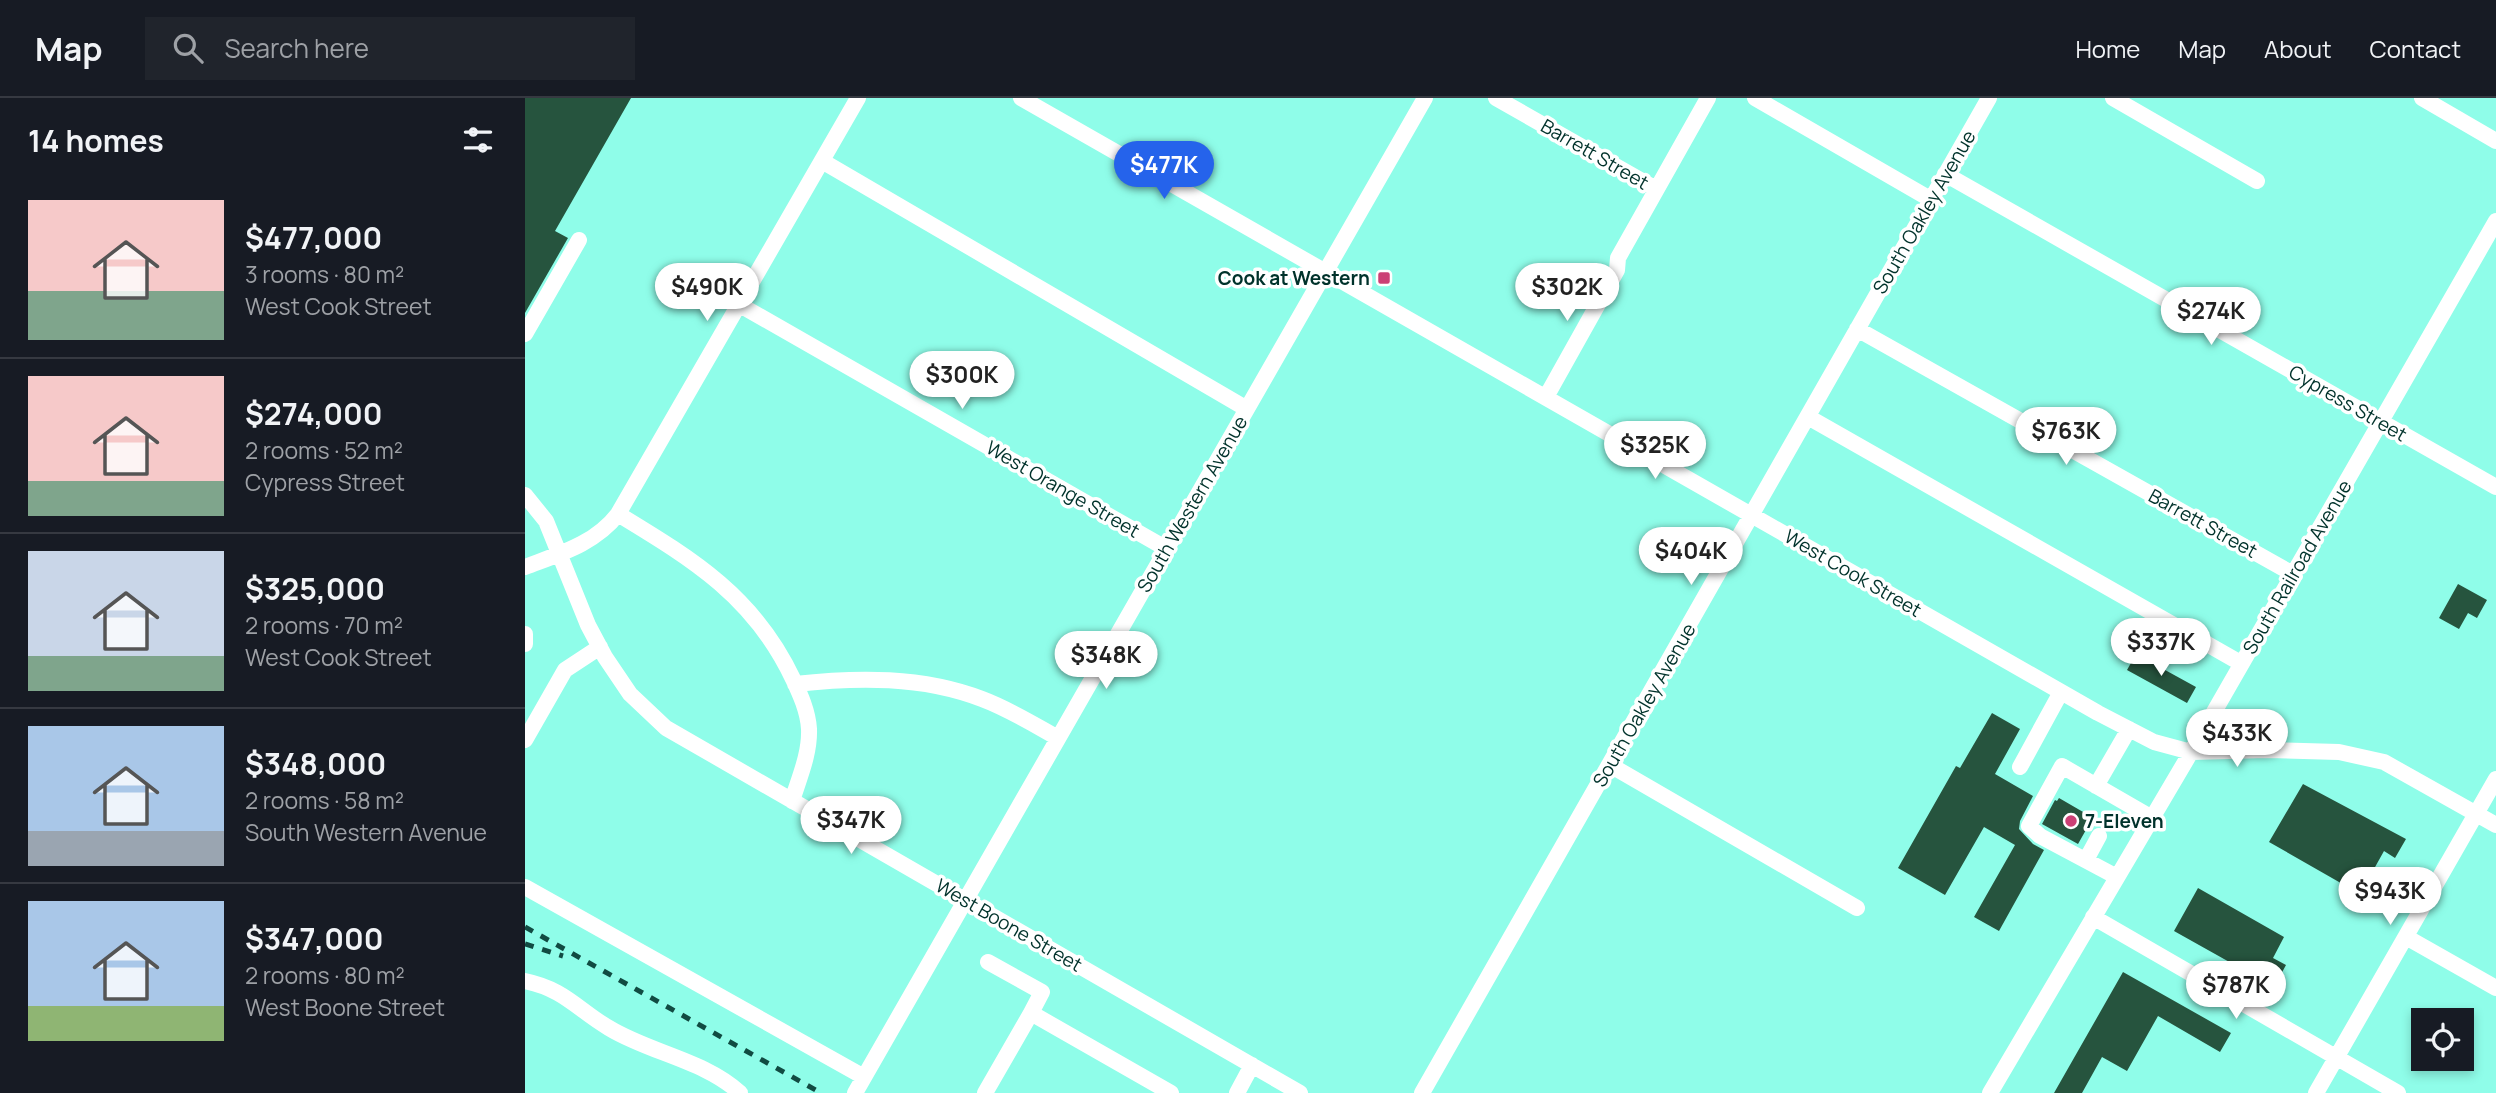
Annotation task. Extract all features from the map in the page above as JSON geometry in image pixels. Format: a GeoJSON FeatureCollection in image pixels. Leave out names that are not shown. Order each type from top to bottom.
{"type":"FeatureCollection","features":[{"type":"Feature","properties":{"kind":"street"},"geometry":{"type":"LineString","coordinates":[[525,567],[596,536],[618,514],[857,98]]}},
{"type":"Feature","properties":{"kind":"street","name":"West Cook Street"},"geometry":{"type":"LineString","coordinates":[[1021,98],[2061,692],[2154,742],[2191,752],[2339,752],[2383,762],[2496,825]]}},
{"type":"Feature","properties":{"kind":"street","name":"South Western Avenue"},"geometry":{"type":"LineString","coordinates":[[855,1093],[1425,98]]}},
{"type":"Feature","properties":{"kind":"street","name":"Barrett Street"},"geometry":{"type":"LineString","coordinates":[[1496,98],[1656,189]]}},
{"type":"Feature","properties":{"kind":"street"},"geometry":{"type":"LineString","coordinates":[[1546,397],[1617,270],[1618,258],[1708,98]]}},
{"type":"Feature","properties":{"kind":"street"},"geometry":{"type":"LineString","coordinates":[[1755,98],[1930,199]]}},
{"type":"Feature","properties":{"kind":"street","name":"South Oakley Avenue"},"geometry":{"type":"LineString","coordinates":[[1422,1093],[1989,98]]}},
{"type":"Feature","properties":{"kind":"street"},"geometry":{"type":"LineString","coordinates":[[2113,98],[2257,181]]}},
{"type":"Feature","properties":{"kind":"street"},"geometry":{"type":"LineString","coordinates":[[2422,98],[2496,141]]}},
{"type":"Feature","properties":{"kind":"street"},"geometry":{"type":"LineString","coordinates":[[822,161],[1247,409]]}},
{"type":"Feature","properties":{"kind":"street","name":"Cypress Street"},"geometry":{"type":"LineString","coordinates":[[1945,174],[2496,487]]}},
{"type":"Feature","properties":{"kind":"street","name":"South Railroad Avenue"},"geometry":{"type":"LineString","coordinates":[[1990,1093],[2191,752],[2496,221]]}},
{"type":"Feature","properties":{"kind":"street"},"geometry":{"type":"LineString","coordinates":[[525,334],[579,240]]}},
{"type":"Feature","properties":{"kind":"street","name":"West Orange Street"},"geometry":{"type":"LineString","coordinates":[[740,305],[1167,549]]}},
{"type":"Feature","properties":{"kind":"street","name":"Barrett Street"},"geometry":{"type":"LineString","coordinates":[[1857,329],[2293,574]]}},
{"type":"Feature","properties":{"kind":"street"},"geometry":{"type":"LineString","coordinates":[[1808,417],[2237,661]]}},
{"type":"Feature","properties":{"kind":"street","name":"West Boone Street"},"geometry":{"type":"LineString","coordinates":[[525,495],[546,521],[588,625],[600,647],[631,694],[666,728],[1300,1093]]}},
{"type":"Feature","properties":{"kind":"street"},"geometry":{"type":"LineString","coordinates":[[618,514],[698,564],[735,596],[773,642],[806,709],[809,728],[809,745],[792,801]]}},
{"type":"Feature","properties":{"kind":"street"},"geometry":{"type":"LineString","coordinates":[[525,634],[525,644]]}},
{"type":"Feature","properties":{"kind":"street"},"geometry":{"type":"LineString","coordinates":[[525,740],[565,670],[600,647]]}},
{"type":"Feature","properties":{"kind":"street"},"geometry":{"type":"LineString","coordinates":[[795,684],[862,678],[950,689],[1010,711],[1058,738]]}},
{"type":"Feature","properties":{"kind":"street"},"geometry":{"type":"LineString","coordinates":[[2020,767],[2061,692]]}},
{"type":"Feature","properties":{"kind":"street"},"geometry":{"type":"LineString","coordinates":[[2096,786],[2129,729]]}},
{"type":"Feature","properties":{"kind":"street"},"geometry":{"type":"LineString","coordinates":[[1610,765],[1857,908]]}},
{"type":"Feature","properties":{"kind":"street"},"geometry":{"type":"LineString","coordinates":[[2117,877],[2040,836],[2029,826],[2062,766],[2152,818]]}},
{"type":"Feature","properties":{"kind":"street"},"geometry":{"type":"LineString","coordinates":[[2316,1093],[2496,779]]}},
{"type":"Feature","properties":{"kind":"street"},"geometry":{"type":"LineString","coordinates":[[2086,860],[2099,836]]}},
{"type":"Feature","properties":{"kind":"street"},"geometry":{"type":"LineString","coordinates":[[525,887],[864,1077]]}},
{"type":"Feature","properties":{"kind":"street"},"geometry":{"type":"LineString","coordinates":[[2093,917],[2398,1093]]}},
{"type":"Feature","properties":{"kind":"street"},"geometry":{"type":"LineString","coordinates":[[2406,937],[2496,988]]}},
{"type":"Feature","properties":{"kind":"street"},"geometry":{"type":"LineString","coordinates":[[985,1093],[1042,992],[988,962]]}},
{"type":"Feature","properties":{"kind":"street"},"geometry":{"type":"LineString","coordinates":[[525,981],[562,993],[610,1029],[703,1070],[740,1093]]}},
{"type":"Feature","properties":{"kind":"street"},"geometry":{"type":"LineString","coordinates":[[1031,1013],[1171,1093]]}},
{"type":"Feature","properties":{"kind":"street"},"geometry":{"type":"LineString","coordinates":[[1237,1093],[1252,1065]]}},
{"type":"Feature","properties":{"kind":"building"},"geometry":{"type":"Polygon","coordinates":[[[525,98],[631,98],[555,231],[568,238],[525,313],[525,98]]]}},
{"type":"Feature","properties":{"kind":"building"},"geometry":{"type":"Polygon","coordinates":[[[2458,584],[2487,600],[2477,618],[2468,613],[2459,629],[2439,618],[2458,584]]]}},
{"type":"Feature","properties":{"kind":"building"},"geometry":{"type":"Polygon","coordinates":[[[2136,654],[2196,687],[2187,703],[2127,670],[2136,654]]]}},
{"type":"Feature","properties":{"kind":"building"},"geometry":{"type":"Polygon","coordinates":[[[1992,713],[2020,729],[1995,774],[2033,796],[2020,821],[2019,829],[2033,844],[2044,850],[1999,931],[1974,917],[2015,845],[1984,827],[1945,895],[1898,868],[1956,766],[1960,768],[1992,713]]]}},
{"type":"Feature","properties":{"kind":"building"},"geometry":{"type":"Polygon","coordinates":[[[2303,784],[2406,839],[2395,858],[2384,851],[2360,894],[2269,842],[2303,784]]]}},
{"type":"Feature","properties":{"kind":"building"},"geometry":{"type":"Polygon","coordinates":[[[2059,798],[2090,816],[2091,821],[2078,844],[2042,824],[2055,800],[2059,798]]]}},
{"type":"Feature","properties":{"kind":"building"},"geometry":{"type":"Polygon","coordinates":[[[2198,888],[2284,937],[2273,958],[2286,965],[2274,987],[2174,931],[2198,888]]]}},
{"type":"Feature","properties":{"kind":"building"},"geometry":{"type":"Polygon","coordinates":[[[2123,972],[2231,1033],[2220,1052],[2158,1016],[2127,1071],[2102,1057],[2082,1093],[2054,1093],[2123,972]]]}},
{"type":"Feature","properties":{"kind":"railway"},"geometry":{"type":"LineString","coordinates":[[525,927],[821,1093]]}},
{"type":"Feature","properties":{"kind":"railway"},"geometry":{"type":"LineString","coordinates":[[525,944],[563,956]]}},
{"type":"Feature","properties":{"kind":"place","name":"Cook at Western"},"geometry":{"type":"Point","coordinates":[1384,278]}},
{"type":"Feature","properties":{"kind":"place","name":"7-Eleven"},"geometry":{"type":"Point","coordinates":[2071,821]}}]}
